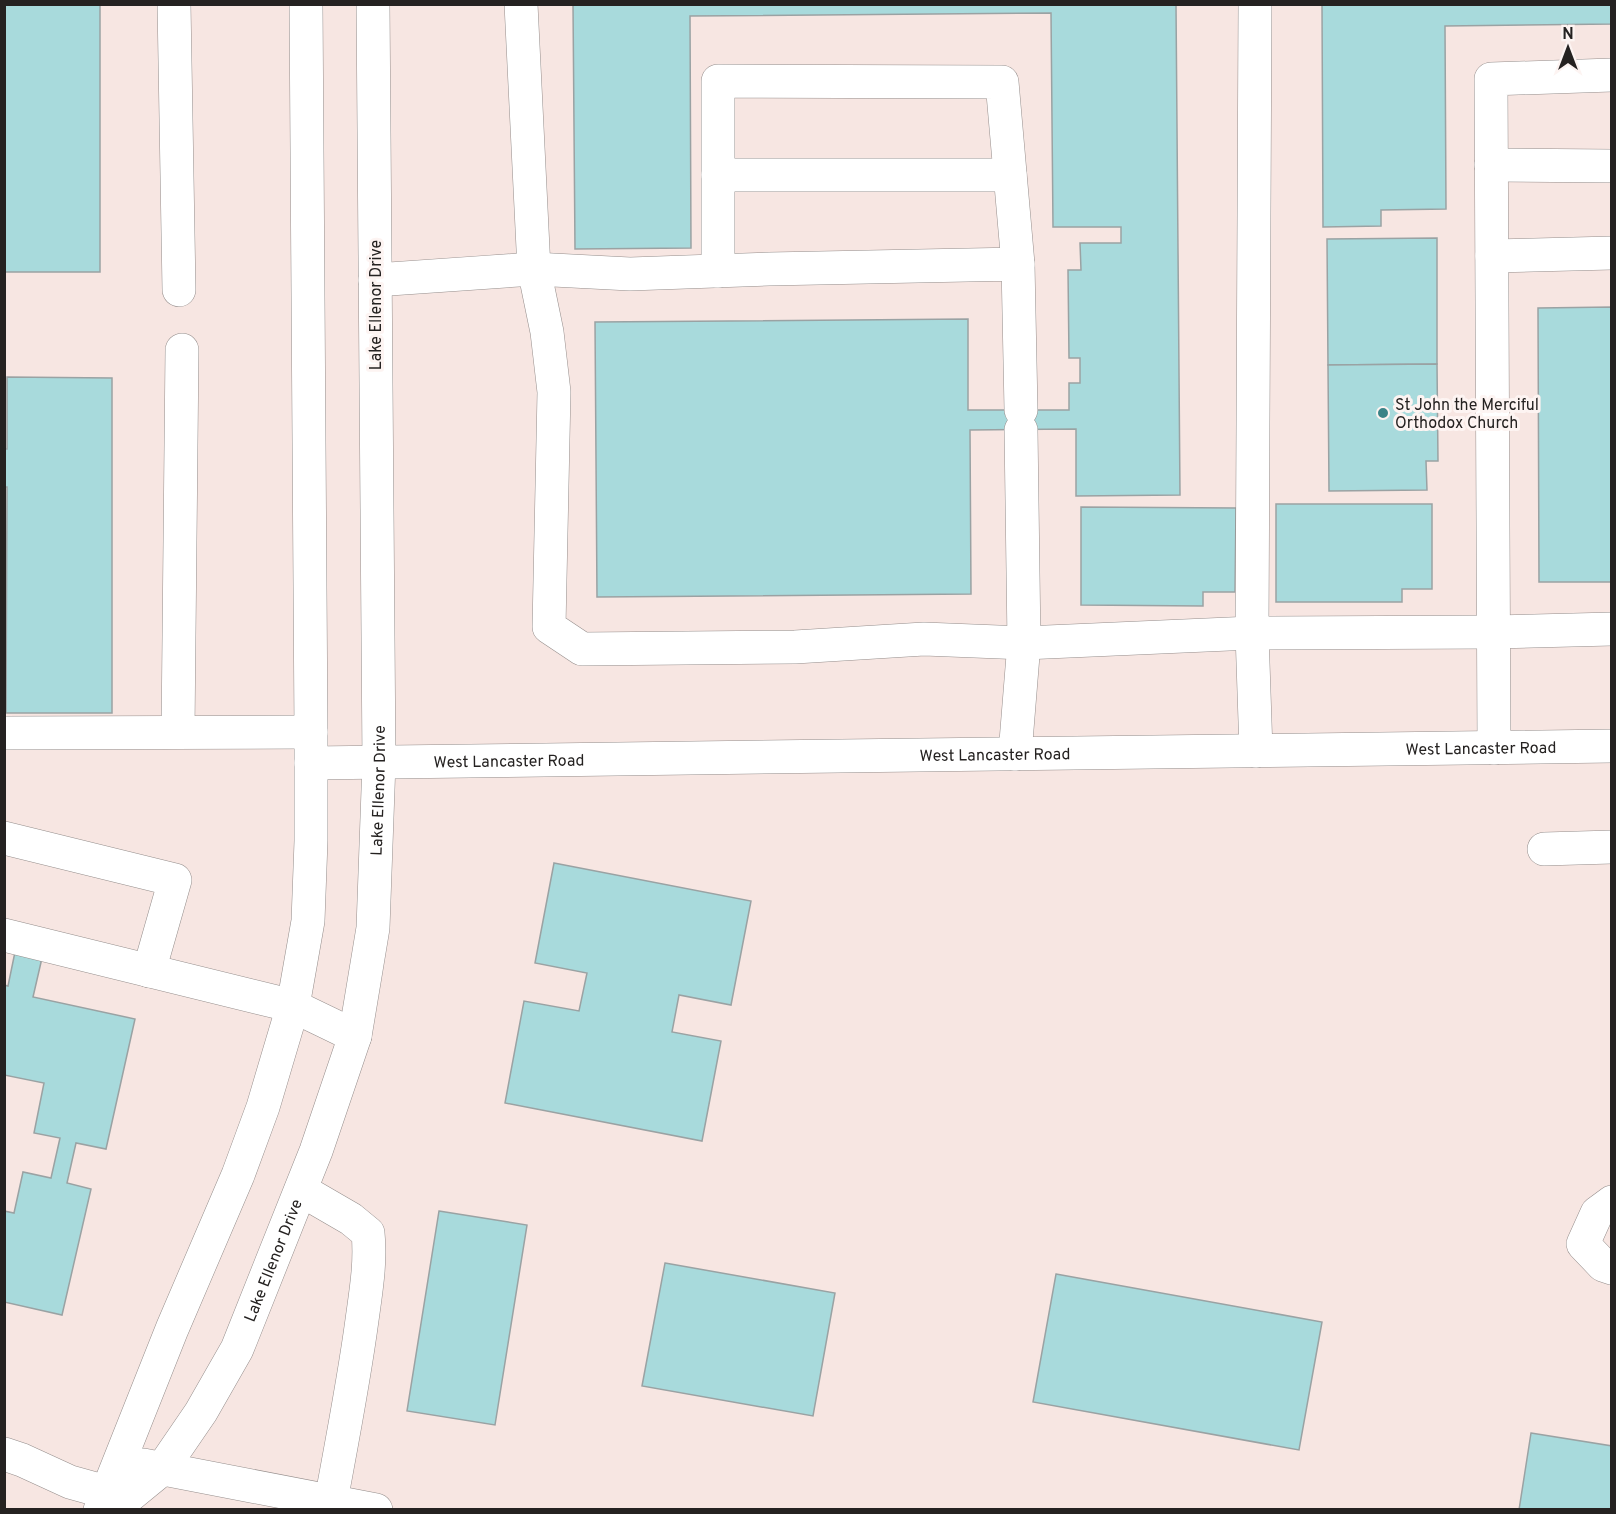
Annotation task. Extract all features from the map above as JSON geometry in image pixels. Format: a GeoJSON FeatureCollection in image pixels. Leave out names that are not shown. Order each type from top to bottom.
{"type":"FeatureCollection","features":[{"type":"Feature","properties":{"kind":"street"},"geometry":{"type":"LineString","coordinates":[[174,4],[179,290]]}},
{"type":"Feature","properties":{"kind":"street"},"geometry":{"type":"LineString","coordinates":[[4,1454],[69,1482],[106,1504],[119,1459],[238,1175],[263,1107],[293,1006],[308,921],[312,841],[306,4]]}},
{"type":"Feature","properties":{"kind":"street","name":"Lake Ellenor Drive"},"geometry":{"type":"LineString","coordinates":[[106,1504],[162,1470],[201,1412],[237,1349],[316,1151],[355,1036],[373,928],[379,762],[373,4]]}},
{"type":"Feature","properties":{"kind":"street"},"geometry":{"type":"LineString","coordinates":[[521,4],[534,268],[547,332],[554,393],[549,627],[582,649],[795,647],[924,639],[1024,643],[1252,633],[1611,629]]}},
{"type":"Feature","properties":{"kind":"street"},"geometry":{"type":"LineString","coordinates":[[1255,4],[1252,633],[1256,751]]}},
{"type":"Feature","properties":{"kind":"street"},"geometry":{"type":"LineString","coordinates":[[1494,748],[1491,78],[1611,75]]}},
{"type":"Feature","properties":{"kind":"street"},"geometry":{"type":"LineString","coordinates":[[718,271],[718,81],[1002,82],[1018,264],[1024,643],[1015,754]]}},
{"type":"Feature","properties":{"kind":"street"},"geometry":{"type":"LineString","coordinates":[[1491,165],[1611,166]]}},
{"type":"Feature","properties":{"kind":"street"},"geometry":{"type":"LineString","coordinates":[[718,175],[1010,175]]}},
{"type":"Feature","properties":{"kind":"street"},"geometry":{"type":"LineString","coordinates":[[1492,256],[1611,253]]}},
{"type":"Feature","properties":{"kind":"street"},"geometry":{"type":"LineString","coordinates":[[375,280],[534,268],[630,274],[1018,264]]}},
{"type":"Feature","properties":{"kind":"street"},"geometry":{"type":"LineString","coordinates":[[178,732],[182,350]]}},
{"type":"Feature","properties":{"kind":"street","name":"West Lancaster Road"},"geometry":{"type":"LineString","coordinates":[[4,733],[178,732],[312,748],[379,762],[1611,746]]}},
{"type":"Feature","properties":{"kind":"street"},"geometry":{"type":"LineString","coordinates":[[4,838],[175,880],[148,971]]}},
{"type":"Feature","properties":{"kind":"street"},"geometry":{"type":"LineString","coordinates":[[1544,849],[1611,847]]}},
{"type":"Feature","properties":{"kind":"street"},"geometry":{"type":"LineString","coordinates":[[4,935],[293,1006],[355,1036]]}},
{"type":"Feature","properties":{"kind":"street"},"geometry":{"type":"LineString","coordinates":[[301,1190],[351,1218],[368,1233],[369,1269],[359,1347],[331,1501]]}},
{"type":"Feature","properties":{"kind":"street"},"geometry":{"type":"LineString","coordinates":[[1611,1202],[1597,1214],[1583,1244],[1603,1265],[1611,1268]]}},
{"type":"Feature","properties":{"kind":"street"},"geometry":{"type":"LineString","coordinates":[[119,1459],[162,1470],[376,1509]]}},
{"type":"Feature","properties":{"kind":"shaded area"},"geometry":{"type":"Polygon","coordinates":[[[5,5],[1611,5],[1611,1509],[5,1509],[5,5]]]}},
{"type":"Feature","properties":{"kind":"building"},"geometry":{"type":"Polygon","coordinates":[[[4,4],[100,4],[100,272],[4,272],[4,4]]]}},
{"type":"Feature","properties":{"kind":"building"},"geometry":{"type":"Polygon","coordinates":[[[573,4],[1176,4],[1180,495],[1076,496],[1076,429],[970,430],[971,594],[597,597],[595,322],[968,319],[968,410],[1069,410],[1069,383],[1080,383],[1080,358],[1069,358],[1068,270],[1081,270],[1080,243],[1121,243],[1121,227],[1053,227],[1051,13],[690,16],[691,248],[575,249],[573,4]]]}},
{"type":"Feature","properties":{"kind":"building"},"geometry":{"type":"Polygon","coordinates":[[[1322,4],[1612,4],[1612,24],[1445,26],[1446,209],[1381,210],[1381,226],[1323,227],[1322,4]]]}},
{"type":"Feature","properties":{"kind":"building"},"geometry":{"type":"Polygon","coordinates":[[[1437,238],[1437,364],[1328,365],[1327,239],[1437,238]]]}},
{"type":"Feature","properties":{"kind":"building"},"geometry":{"type":"Polygon","coordinates":[[[1612,307],[1612,582],[1539,582],[1538,308],[1612,307]]]}},
{"type":"Feature","properties":{"kind":"building","name":"St John the Merciful Orthodox Church"},"geometry":{"type":"Polygon","coordinates":[[[1437,364],[1438,461],[1426,461],[1427,490],[1329,491],[1328,365],[1437,364]]]}},
{"type":"Feature","properties":{"kind":"building"},"geometry":{"type":"Polygon","coordinates":[[[7,377],[112,378],[112,713],[6,713],[7,487],[4,487],[4,449],[7,449],[7,377]]]}},
{"type":"Feature","properties":{"kind":"building"},"geometry":{"type":"Polygon","coordinates":[[[1276,504],[1432,504],[1432,589],[1402,589],[1402,602],[1276,602],[1276,504]]]}},
{"type":"Feature","properties":{"kind":"building"},"geometry":{"type":"Polygon","coordinates":[[[1081,507],[1236,508],[1235,592],[1203,592],[1203,606],[1081,605],[1081,507]]]}},
{"type":"Feature","properties":{"kind":"building"},"geometry":{"type":"Polygon","coordinates":[[[554,863],[751,901],[731,1005],[679,995],[672,1032],[721,1041],[702,1141],[505,1103],[524,1001],[579,1011],[587,973],[535,963],[554,863]]]}},
{"type":"Feature","properties":{"kind":"building"},"geometry":{"type":"Polygon","coordinates":[[[15,952],[42,958],[33,997],[135,1019],[106,1149],[76,1143],[67,1183],[91,1189],[62,1315],[4,1302],[4,1211],[14,1213],[23,1172],[51,1178],[60,1138],[34,1133],[44,1083],[4,1075],[4,985],[8,986],[15,952]]]}},
{"type":"Feature","properties":{"kind":"building"},"geometry":{"type":"Polygon","coordinates":[[[439,1211],[527,1225],[495,1425],[407,1411],[439,1211]]]}},
{"type":"Feature","properties":{"kind":"building"},"geometry":{"type":"Polygon","coordinates":[[[665,1263],[835,1293],[813,1416],[642,1386],[665,1263]]]}},
{"type":"Feature","properties":{"kind":"building"},"geometry":{"type":"Polygon","coordinates":[[[1056,1274],[1322,1322],[1299,1450],[1033,1402],[1056,1274]]]}},
{"type":"Feature","properties":{"kind":"building"},"geometry":{"type":"Polygon","coordinates":[[[1531,1433],[1612,1446],[1612,1510],[1519,1510],[1531,1433]]]}},
{"type":"Feature","properties":{"kind":"place","name":"St John the Merciful Orthodox Church"},"geometry":{"type":"Point","coordinates":[1383,413]}}]}
